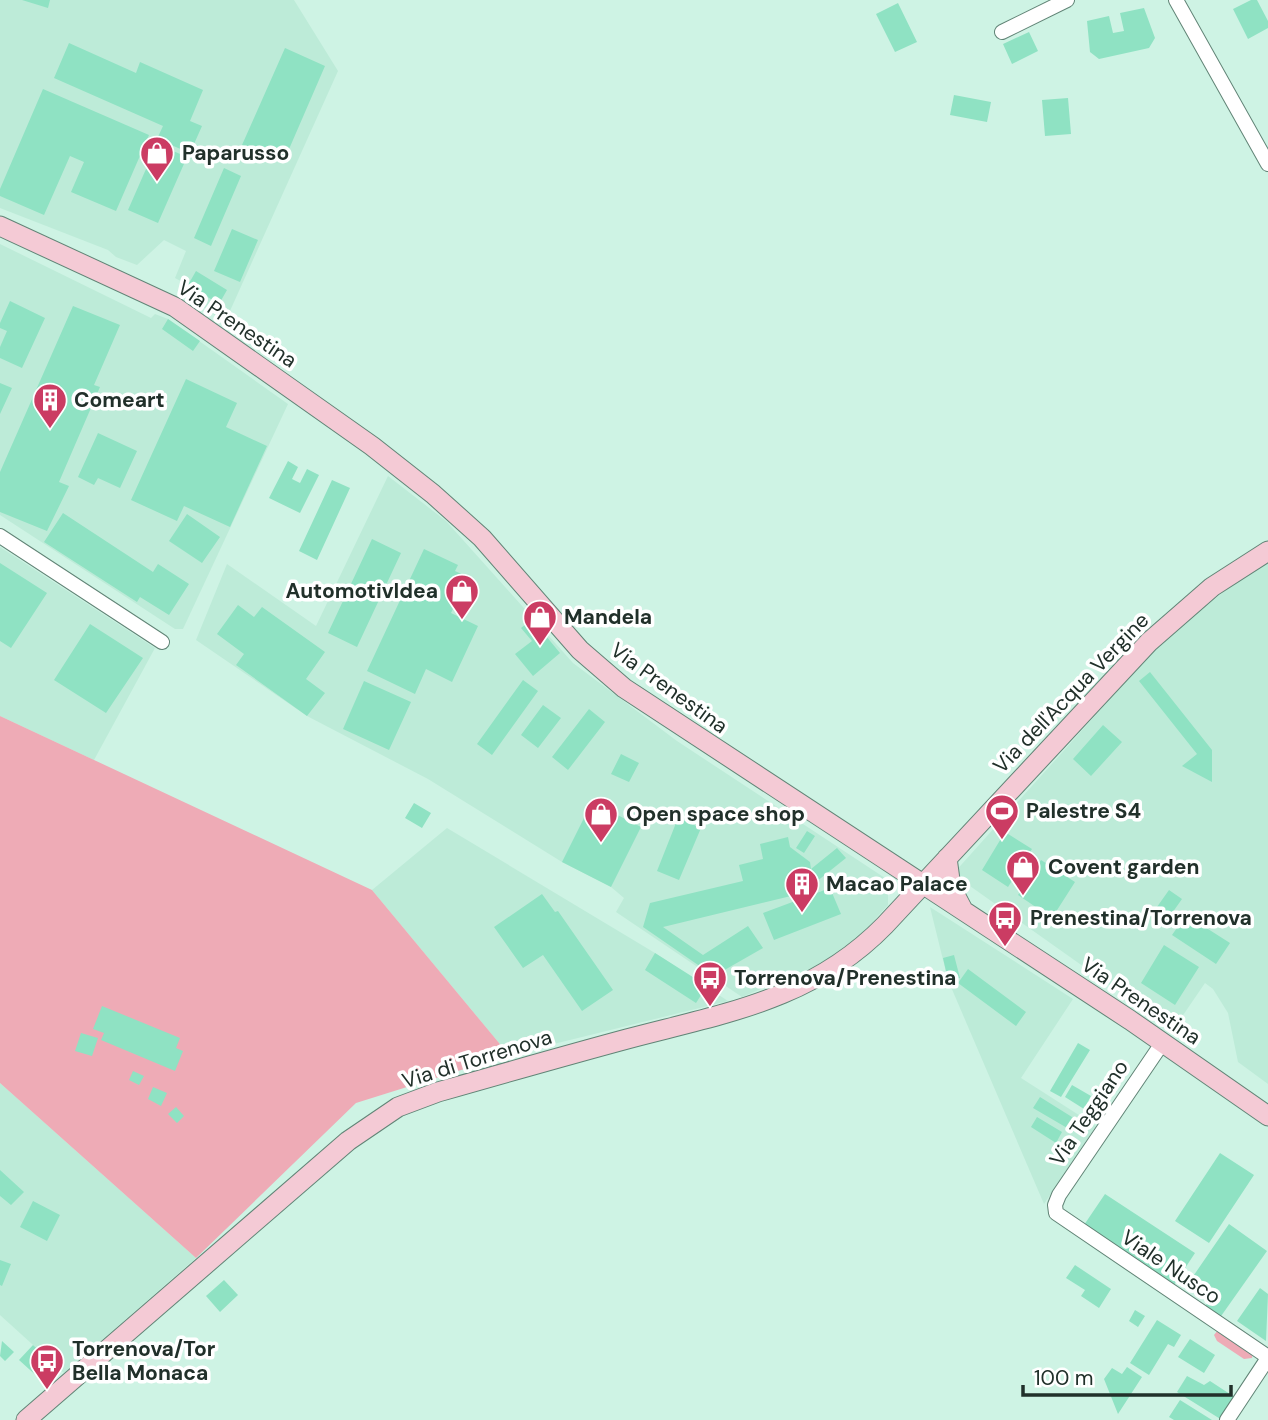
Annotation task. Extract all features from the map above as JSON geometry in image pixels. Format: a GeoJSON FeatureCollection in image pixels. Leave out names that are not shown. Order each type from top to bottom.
{"type":"FeatureCollection","features":[{"type":"Feature","properties":{"kind":"street"},"geometry":{"type":"LineString","coordinates":[[1002,32],[1067,0]]}},
{"type":"Feature","properties":{"kind":"street"},"geometry":{"type":"LineString","coordinates":[[1176,0],[1268,164]]}},
{"type":"Feature","properties":{"kind":"street","name":"Via Prenestina"},"geometry":{"type":"LineString","coordinates":[[0,226],[166,302],[233,345],[389,459],[459,516],[489,544],[580,650],[613,680],[1163,1042],[1268,1116]]}},
{"type":"Feature","properties":{"kind":"street"},"geometry":{"type":"LineString","coordinates":[[0,536],[162,642]]}},
{"type":"Feature","properties":{"kind":"street","name":"Via dell'Acqua Vergine"},"geometry":{"type":"LineString","coordinates":[[922,884],[1167,625],[1224,578],[1268,551]]}},
{"type":"Feature","properties":{"kind":"street"},"geometry":{"type":"LineString","coordinates":[[947,858],[951,887],[963,911]]}},
{"type":"Feature","properties":{"kind":"street","name":"Via di Torrenova"},"geometry":{"type":"LineString","coordinates":[[26,1420],[348,1141],[392,1111],[438,1092],[749,1006],[799,988],[849,960],[922,884]]}},
{"type":"Feature","properties":{"kind":"street","name":"Via Teggiano"},"geometry":{"type":"LineString","coordinates":[[1055,1209],[1059,1195],[1163,1042]]}},
{"type":"Feature","properties":{"kind":"street","name":"Viale Nusco"},"geometry":{"type":"LineString","coordinates":[[1055,1209],[1064,1222],[1268,1357]]}},
{"type":"Feature","properties":{"kind":"street"},"geometry":{"type":"LineString","coordinates":[[1227,1420],[1260,1382],[1268,1357]]}},
{"type":"Feature","properties":{"kind":"shaded area"},"geometry":{"type":"Polygon","coordinates":[[[0,0],[294,0],[338,71],[225,322],[185,295],[188,285],[175,278],[186,251],[164,240],[137,265],[116,257],[108,250],[0,208],[0,0]]]}},
{"type":"Feature","properties":{"kind":"shaded area"},"geometry":{"type":"Polygon","coordinates":[[[0,244],[151,318],[155,314],[168,319],[288,404],[183,629],[175,629],[0,515],[0,244]]]}},
{"type":"Feature","properties":{"kind":"shaded area"},"geometry":{"type":"Polygon","coordinates":[[[388,476],[446,521],[573,663],[677,741],[888,880],[888,905],[858,938],[819,965],[742,997],[616,912],[624,898],[611,887],[562,862],[428,779],[307,716],[196,640],[227,564],[316,626],[388,476]]]}},
{"type":"Feature","properties":{"kind":"shaded area"},"geometry":{"type":"Polygon","coordinates":[[[0,547],[155,648],[94,760],[0,716],[0,547]]]}},
{"type":"Feature","properties":{"kind":"shaded area"},"geometry":{"type":"Polygon","coordinates":[[[1268,557],[1268,1084],[1238,1062],[1228,1013],[1213,989],[1205,983],[1177,1024],[1170,1020],[1166,1025],[953,874],[1164,639],[1268,557]]]}},
{"type":"Feature","properties":{"kind":"shaded area"},"geometry":{"type":"Polygon","coordinates":[[[0,716],[372,890],[509,1055],[356,1103],[196,1258],[0,1083],[0,716]]]}},
{"type":"Feature","properties":{"kind":"shaded area"},"geometry":{"type":"Polygon","coordinates":[[[447,828],[655,953],[728,1001],[509,1055],[372,890],[447,828]]]}},
{"type":"Feature","properties":{"kind":"shaded area"},"geometry":{"type":"Polygon","coordinates":[[[930,907],[1073,999],[1021,1078],[1096,1126],[1044,1204],[948,980],[930,907]]]}},
{"type":"Feature","properties":{"kind":"shaded area"},"geometry":{"type":"Polygon","coordinates":[[[0,1083],[196,1258],[64,1373],[0,1315],[0,1083]]]}},
{"type":"Feature","properties":{"kind":"shaded area"},"geometry":{"type":"Polygon","coordinates":[[[1218,1330],[1253,1353],[1252,1358],[1244,1359],[1217,1341],[1214,1335],[1218,1330]]]}},
{"type":"Feature","properties":{"kind":"building"},"geometry":{"type":"Polygon","coordinates":[[[22,0],[50,0],[48,8],[22,0]]]}},
{"type":"Feature","properties":{"kind":"building"},"geometry":{"type":"Polygon","coordinates":[[[1251,0],[1257,0],[1268,21],[1268,28],[1248,39],[1233,9],[1251,0]]]}},
{"type":"Feature","properties":{"kind":"building"},"geometry":{"type":"Polygon","coordinates":[[[898,3],[917,42],[895,52],[876,14],[898,3]]]}},
{"type":"Feature","properties":{"kind":"building"},"geometry":{"type":"Polygon","coordinates":[[[1144,8],[1155,38],[1149,48],[1099,59],[1090,52],[1087,21],[1109,16],[1113,33],[1124,31],[1120,13],[1144,8]]]}},
{"type":"Feature","properties":{"kind":"building"},"geometry":{"type":"Polygon","coordinates":[[[1029,32],[1038,51],[1012,64],[1003,44],[1029,32]]]}},
{"type":"Feature","properties":{"kind":"building"},"geometry":{"type":"Polygon","coordinates":[[[69,43],[136,73],[140,62],[203,90],[190,121],[202,126],[190,153],[157,139],[163,126],[54,78],[69,43]]]}},
{"type":"Feature","properties":{"kind":"building"},"geometry":{"type":"Polygon","coordinates":[[[285,48],[325,66],[283,163],[242,145],[285,48]]]}},
{"type":"Feature","properties":{"kind":"building"},"geometry":{"type":"Polygon","coordinates":[[[43,89],[149,135],[116,211],[71,192],[84,162],[70,156],[44,215],[0,196],[0,189],[43,89]]]}},
{"type":"Feature","properties":{"kind":"building"},"geometry":{"type":"Polygon","coordinates":[[[954,95],[991,102],[987,122],[950,115],[954,95]]]}},
{"type":"Feature","properties":{"kind":"building"},"geometry":{"type":"Polygon","coordinates":[[[1068,98],[1071,134],[1045,136],[1042,100],[1068,98]]]}},
{"type":"Feature","properties":{"kind":"building","name":"Paparusso"},"geometry":{"type":"Polygon","coordinates":[[[157,144],[187,157],[158,223],[128,210],[157,144]]]}},
{"type":"Feature","properties":{"kind":"building"},"geometry":{"type":"Polygon","coordinates":[[[224,168],[241,176],[211,246],[194,238],[224,168]]]}},
{"type":"Feature","properties":{"kind":"building"},"geometry":{"type":"Polygon","coordinates":[[[232,229],[258,240],[240,282],[214,271],[232,229]]]}},
{"type":"Feature","properties":{"kind":"building"},"geometry":{"type":"Polygon","coordinates":[[[196,271],[227,290],[219,304],[188,285],[196,271]]]}},
{"type":"Feature","properties":{"kind":"building"},"geometry":{"type":"Polygon","coordinates":[[[10,301],[45,318],[22,368],[0,358],[0,347],[7,331],[0,328],[0,323],[10,301]]]}},
{"type":"Feature","properties":{"kind":"building","name":"Comeart"},"geometry":{"type":"Polygon","coordinates":[[[73,306],[120,325],[94,385],[100,387],[59,482],[69,486],[47,531],[0,512],[0,472],[73,306]]]}},
{"type":"Feature","properties":{"kind":"building"},"geometry":{"type":"Polygon","coordinates":[[[168,319],[200,341],[193,351],[162,329],[168,319]]]}},
{"type":"Feature","properties":{"kind":"building"},"geometry":{"type":"Polygon","coordinates":[[[186,379],[237,403],[226,427],[267,446],[230,527],[184,506],[177,521],[131,500],[186,379]]]}},
{"type":"Feature","properties":{"kind":"building"},"geometry":{"type":"Polygon","coordinates":[[[0,383],[12,388],[0,414],[0,383]]]}},
{"type":"Feature","properties":{"kind":"building"},"geometry":{"type":"Polygon","coordinates":[[[98,433],[137,451],[120,488],[98,478],[94,485],[78,477],[98,433]]]}},
{"type":"Feature","properties":{"kind":"building"},"geometry":{"type":"Polygon","coordinates":[[[288,461],[298,467],[292,479],[300,483],[307,469],[319,475],[300,513],[269,498],[288,461]]]}},
{"type":"Feature","properties":{"kind":"building"},"geometry":{"type":"Polygon","coordinates":[[[332,480],[350,488],[317,560],[299,551],[332,480]]]}},
{"type":"Feature","properties":{"kind":"building"},"geometry":{"type":"Polygon","coordinates":[[[63,513],[153,572],[158,564],[189,584],[169,615],[140,597],[137,602],[44,542],[63,513]]]}},
{"type":"Feature","properties":{"kind":"building"},"geometry":{"type":"Polygon","coordinates":[[[187,514],[220,537],[202,563],[169,541],[187,514]]]}},
{"type":"Feature","properties":{"kind":"building"},"geometry":{"type":"Polygon","coordinates":[[[372,539],[401,553],[357,647],[328,633],[372,539]]]}},
{"type":"Feature","properties":{"kind":"building"},"geometry":{"type":"Polygon","coordinates":[[[424,549],[458,565],[455,571],[468,577],[451,613],[478,626],[452,682],[426,669],[415,694],[367,671],[424,549]]]}},
{"type":"Feature","properties":{"kind":"building"},"geometry":{"type":"Polygon","coordinates":[[[0,563],[47,593],[11,648],[0,641],[0,563]]]}},
{"type":"Feature","properties":{"kind":"building"},"geometry":{"type":"Polygon","coordinates":[[[238,605],[254,617],[262,607],[325,652],[306,679],[325,693],[307,716],[236,665],[244,654],[217,634],[238,605]]]}},
{"type":"Feature","properties":{"kind":"building","name":"Mandela"},"geometry":{"type":"Polygon","coordinates":[[[532,619],[560,653],[533,676],[515,654],[532,641],[521,628],[532,619]]]}},
{"type":"Feature","properties":{"kind":"building"},"geometry":{"type":"Polygon","coordinates":[[[90,624],[143,658],[106,713],[54,680],[90,624]]]}},
{"type":"Feature","properties":{"kind":"building"},"geometry":{"type":"Polygon","coordinates":[[[1150,672],[1212,750],[1212,782],[1182,766],[1197,754],[1139,681],[1150,672]]]}},
{"type":"Feature","properties":{"kind":"building"},"geometry":{"type":"Polygon","coordinates":[[[523,680],[538,691],[492,755],[477,744],[523,680]]]}},
{"type":"Feature","properties":{"kind":"building"},"geometry":{"type":"Polygon","coordinates":[[[364,681],[411,702],[389,750],[343,729],[364,681]]]}},
{"type":"Feature","properties":{"kind":"building"},"geometry":{"type":"Polygon","coordinates":[[[543,705],[561,718],[538,748],[521,735],[543,705]]]}},
{"type":"Feature","properties":{"kind":"building"},"geometry":{"type":"Polygon","coordinates":[[[589,709],[605,722],[568,770],[552,757],[589,709]]]}},
{"type":"Feature","properties":{"kind":"building"},"geometry":{"type":"Polygon","coordinates":[[[1103,725],[1122,742],[1091,776],[1073,759],[1103,725]]]}},
{"type":"Feature","properties":{"kind":"building"},"geometry":{"type":"Polygon","coordinates":[[[621,754],[639,763],[629,782],[611,774],[621,754]]]}},
{"type":"Feature","properties":{"kind":"building","name":"Open space shop"},"geometry":{"type":"Polygon","coordinates":[[[592,802],[641,827],[611,887],[562,862],[592,802]]]}},
{"type":"Feature","properties":{"kind":"building"},"geometry":{"type":"Polygon","coordinates":[[[414,803],[431,813],[422,828],[405,818],[414,803]]]}},
{"type":"Feature","properties":{"kind":"building"},"geometry":{"type":"Polygon","coordinates":[[[678,818],[701,828],[679,880],[657,871],[678,818]]]}},
{"type":"Feature","properties":{"kind":"building"},"geometry":{"type":"Polygon","coordinates":[[[807,831],[815,836],[804,853],[796,848],[807,831]]]}},
{"type":"Feature","properties":{"kind":"building"},"geometry":{"type":"Polygon","coordinates":[[[1005,832],[1032,849],[1008,887],[982,870],[1005,832]]]}},
{"type":"Feature","properties":{"kind":"building"},"geometry":{"type":"Polygon","coordinates":[[[788,837],[790,847],[810,862],[811,869],[837,848],[846,858],[816,882],[790,888],[791,896],[663,927],[703,955],[748,926],[763,948],[714,976],[643,927],[650,903],[743,881],[739,865],[763,859],[760,844],[788,837]]]}},
{"type":"Feature","properties":{"kind":"building"},"geometry":{"type":"Polygon","coordinates":[[[1041,860],[1075,882],[1052,918],[1018,895],[1041,860]]]}},
{"type":"Feature","properties":{"kind":"building","name":"Macao Palace"},"geometry":{"type":"Polygon","coordinates":[[[830,888],[841,914],[774,940],[763,913],[830,888]]]}},
{"type":"Feature","properties":{"kind":"building"},"geometry":{"type":"Polygon","coordinates":[[[1169,890],[1182,899],[1165,923],[1152,914],[1169,890]]]}},
{"type":"Feature","properties":{"kind":"building"},"geometry":{"type":"Polygon","coordinates":[[[542,894],[555,912],[558,911],[613,990],[582,1011],[543,955],[523,968],[494,927],[542,894]]]}},
{"type":"Feature","properties":{"kind":"building"},"geometry":{"type":"Polygon","coordinates":[[[1186,915],[1230,943],[1216,964],[1172,935],[1186,915]]]}},
{"type":"Feature","properties":{"kind":"building"},"geometry":{"type":"Polygon","coordinates":[[[1164,945],[1199,967],[1175,1005],[1141,983],[1164,945]]]}},
{"type":"Feature","properties":{"kind":"building"},"geometry":{"type":"Polygon","coordinates":[[[655,953],[707,986],[696,1003],[645,970],[655,953]]]}},
{"type":"Feature","properties":{"kind":"building"},"geometry":{"type":"Polygon","coordinates":[[[954,955],[960,978],[948,980],[943,958],[954,955]]]}},
{"type":"Feature","properties":{"kind":"building"},"geometry":{"type":"Polygon","coordinates":[[[968,969],[1026,1012],[1016,1026],[958,983],[968,969]]]}},
{"type":"Feature","properties":{"kind":"building"},"geometry":{"type":"Polygon","coordinates":[[[102,1006],[180,1038],[176,1048],[183,1051],[175,1071],[101,1040],[104,1033],[93,1029],[102,1006]]]}},
{"type":"Feature","properties":{"kind":"building"},"geometry":{"type":"Polygon","coordinates":[[[81,1033],[98,1038],[92,1056],[75,1051],[81,1033]]]}},
{"type":"Feature","properties":{"kind":"building"},"geometry":{"type":"Polygon","coordinates":[[[1078,1043],[1090,1050],[1061,1097],[1050,1091],[1078,1043]]]}},
{"type":"Feature","properties":{"kind":"building"},"geometry":{"type":"Polygon","coordinates":[[[133,1071],[144,1076],[139,1085],[129,1080],[133,1071]]]}},
{"type":"Feature","properties":{"kind":"building"},"geometry":{"type":"Polygon","coordinates":[[[1072,1085],[1091,1096],[1084,1109],[1065,1097],[1072,1085]]]}},
{"type":"Feature","properties":{"kind":"building"},"geometry":{"type":"Polygon","coordinates":[[[153,1087],[167,1093],[161,1106],[148,1099],[153,1087]]]}},
{"type":"Feature","properties":{"kind":"building"},"geometry":{"type":"Polygon","coordinates":[[[1040,1097],[1080,1122],[1074,1132],[1033,1108],[1040,1097]]]}},
{"type":"Feature","properties":{"kind":"building"},"geometry":{"type":"Polygon","coordinates":[[[176,1107],[184,1116],[177,1123],[168,1114],[176,1107]]]}},
{"type":"Feature","properties":{"kind":"building"},"geometry":{"type":"Polygon","coordinates":[[[1037,1117],[1062,1132],[1056,1143],[1031,1127],[1037,1117]]]}},
{"type":"Feature","properties":{"kind":"building"},"geometry":{"type":"Polygon","coordinates":[[[1220,1153],[1254,1175],[1209,1243],[1175,1221],[1220,1153]]]}},
{"type":"Feature","properties":{"kind":"building"},"geometry":{"type":"Polygon","coordinates":[[[0,1170],[24,1192],[11,1205],[0,1196],[0,1170]]]}},
{"type":"Feature","properties":{"kind":"building"},"geometry":{"type":"Polygon","coordinates":[[[1105,1194],[1195,1253],[1174,1285],[1084,1225],[1105,1194]]]}},
{"type":"Feature","properties":{"kind":"building"},"geometry":{"type":"Polygon","coordinates":[[[33,1201],[60,1215],[47,1241],[20,1227],[33,1201]]]}},
{"type":"Feature","properties":{"kind":"building"},"geometry":{"type":"Polygon","coordinates":[[[1229,1224],[1267,1251],[1219,1319],[1204,1308],[1216,1290],[1194,1275],[1229,1224]]]}},
{"type":"Feature","properties":{"kind":"building"},"geometry":{"type":"Polygon","coordinates":[[[0,1260],[11,1264],[2,1286],[0,1285],[0,1260]]]}},
{"type":"Feature","properties":{"kind":"building"},"geometry":{"type":"Polygon","coordinates":[[[1075,1265],[1111,1289],[1099,1308],[1081,1296],[1085,1290],[1066,1278],[1075,1265]]]}},
{"type":"Feature","properties":{"kind":"building"},"geometry":{"type":"Polygon","coordinates":[[[224,1280],[238,1295],[220,1312],[206,1296],[224,1280]]]}},
{"type":"Feature","properties":{"kind":"building"},"geometry":{"type":"Polygon","coordinates":[[[1260,1288],[1268,1294],[1266,1341],[1237,1321],[1260,1288]]]}},
{"type":"Feature","properties":{"kind":"building"},"geometry":{"type":"Polygon","coordinates":[[[1135,1310],[1145,1316],[1138,1327],[1129,1321],[1135,1310]]]}},
{"type":"Feature","properties":{"kind":"building"},"geometry":{"type":"Polygon","coordinates":[[[1157,1320],[1181,1335],[1174,1347],[1168,1344],[1149,1375],[1130,1363],[1157,1320]]]}},
{"type":"Feature","properties":{"kind":"building"},"geometry":{"type":"Polygon","coordinates":[[[1190,1339],[1215,1355],[1204,1373],[1178,1357],[1190,1339]]]}},
{"type":"Feature","properties":{"kind":"building"},"geometry":{"type":"Polygon","coordinates":[[[2,1341],[14,1352],[5,1361],[0,1356],[2,1341]]]}},
{"type":"Feature","properties":{"kind":"building"},"geometry":{"type":"Polygon","coordinates":[[[33,1345],[54,1364],[40,1379],[19,1360],[33,1345]]]}},
{"type":"Feature","properties":{"kind":"building"},"geometry":{"type":"Polygon","coordinates":[[[1127,1367],[1142,1377],[1118,1414],[1104,1379],[1112,1368],[1122,1374],[1127,1367]]]}},
{"type":"Feature","properties":{"kind":"building"},"geometry":{"type":"Polygon","coordinates":[[[1187,1376],[1204,1385],[1210,1381],[1236,1398],[1222,1420],[1177,1392],[1187,1376]]]}},
{"type":"Feature","properties":{"kind":"building"},"geometry":{"type":"Polygon","coordinates":[[[1180,1400],[1212,1420],[1174,1420],[1169,1417],[1180,1400]]]}},
{"type":"Feature","properties":{"kind":"place","name":"Paparusso"},"geometry":{"type":"Point","coordinates":[157,183]}},
{"type":"Feature","properties":{"kind":"place","name":"Comeart"},"geometry":{"type":"Point","coordinates":[50,430]}},
{"type":"Feature","properties":{"kind":"place","name":"AutomotivIdea"},"geometry":{"type":"Point","coordinates":[462,621]}},
{"type":"Feature","properties":{"kind":"place","name":"Mandela"},"geometry":{"type":"Point","coordinates":[540,647]}},
{"type":"Feature","properties":{"kind":"place","name":"Palestre S4"},"geometry":{"type":"Point","coordinates":[1002,841]}},
{"type":"Feature","properties":{"kind":"place","name":"Open space shop"},"geometry":{"type":"Point","coordinates":[601,844]}},
{"type":"Feature","properties":{"kind":"place","name":"Covent garden"},"geometry":{"type":"Point","coordinates":[1023,897]}},
{"type":"Feature","properties":{"kind":"place","name":"Macao Palace"},"geometry":{"type":"Point","coordinates":[802,914]}},
{"type":"Feature","properties":{"kind":"place","name":"Prenestina/Torrenova"},"geometry":{"type":"Point","coordinates":[1005,948]}},
{"type":"Feature","properties":{"kind":"place","name":"Torrenova/Prenestina"},"geometry":{"type":"Point","coordinates":[710,1008]}},
{"type":"Feature","properties":{"kind":"place","name":"Torrenova/Tor Bella Monaca"},"geometry":{"type":"Point","coordinates":[47,1391]}}]}
